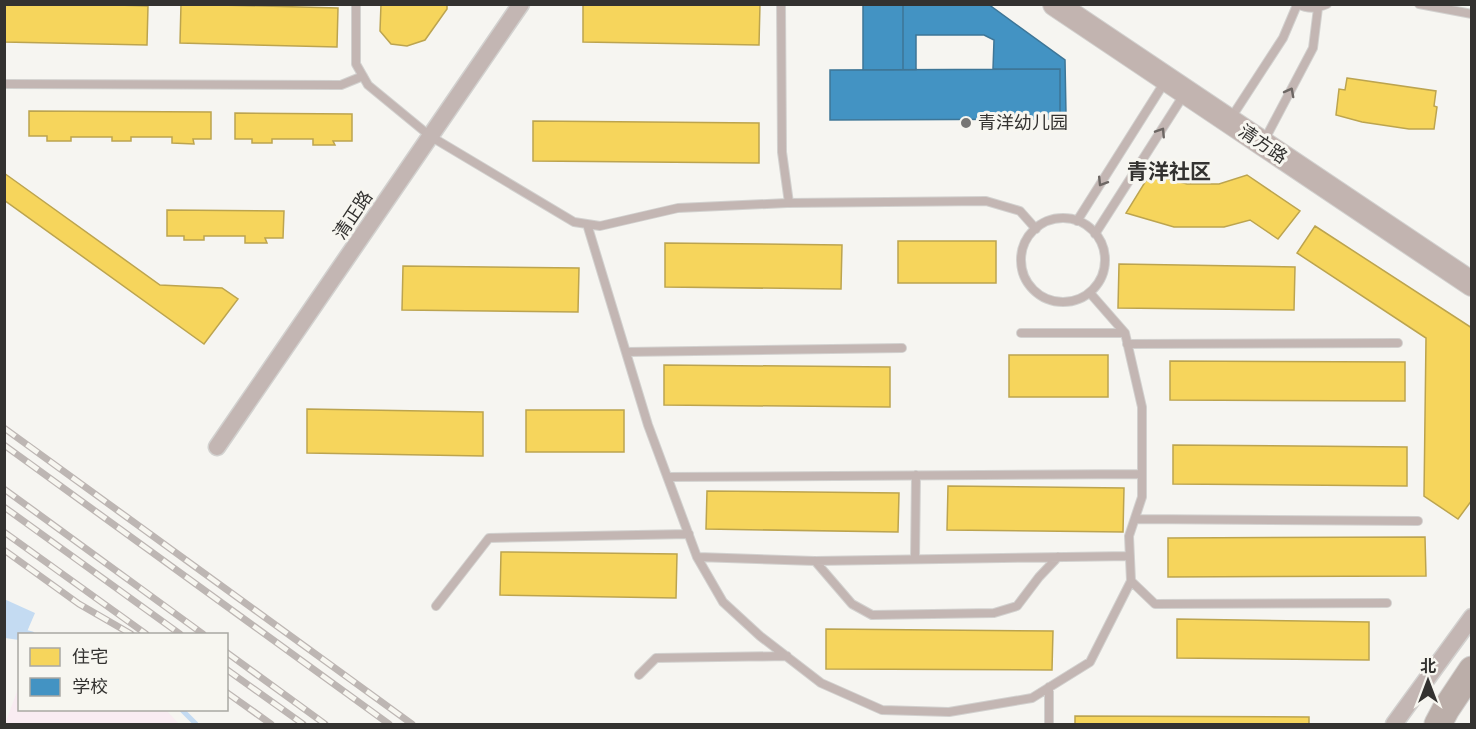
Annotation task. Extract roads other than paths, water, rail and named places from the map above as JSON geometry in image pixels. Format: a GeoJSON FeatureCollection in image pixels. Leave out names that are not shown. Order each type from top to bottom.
{"type":"FeatureCollection","features":[{"type":"Feature","properties":{"kind":"main road"},"geometry":{"type":"LineString","coordinates":[[1438,724],[1472,670]]}},
{"type":"Feature","properties":{"kind":"street","name":"清正路"},"geometry":{"type":"LineString","coordinates":[[217,447],[521,4]]}},
{"type":"Feature","properties":{"kind":"street","name":"清方路"},"geometry":{"type":"LineString","coordinates":[[1055,4],[1472,284]]}},
{"type":"Feature","properties":{"kind":"street"},"geometry":{"type":"LineString","coordinates":[[1394,724],[1472,617]]}},
{"type":"Feature","properties":{"kind":"lane"},"geometry":{"type":"LineString","coordinates":[[356,4],[356,64],[368,85],[430,136],[574,222],[600,226],[678,208],[789,203],[986,201],[1020,211],[1036,229]]}},
{"type":"Feature","properties":{"kind":"lane"},"geometry":{"type":"LineString","coordinates":[[781,4],[782,152],[789,203]]}},
{"type":"Feature","properties":{"kind":"lane"},"geometry":{"type":"LineString","coordinates":[[1419,4],[1472,14]]}},
{"type":"Feature","properties":{"kind":"lane"},"geometry":{"type":"LineString","coordinates":[[1229,121],[1283,38],[1297,5],[1307,8],[1322,6],[1313,48],[1262,144]]}},
{"type":"Feature","properties":{"kind":"lane"},"geometry":{"type":"LineString","coordinates":[[4,84],[341,85],[363,76]]}},
{"type":"Feature","properties":{"kind":"lane"},"geometry":{"type":"LineString","coordinates":[[1077,221],[1176,86]]}},
{"type":"Feature","properties":{"kind":"lane"},"geometry":{"type":"LineString","coordinates":[[1095,234],[1176,86]]}},
{"type":"Feature","properties":{"kind":"lane"},"geometry":{"type":"LineString","coordinates":[[1054,220],[1077,221],[1091,229],[1100,240],[1105,254],[1105,268],[1100,282],[1090,293],[1078,300],[1063,302],[1049,300],[1036,292],[1028,282],[1023,270],[1024,244],[1031,233],[1042,225],[1054,220]]}},
{"type":"Feature","properties":{"kind":"lane"},"geometry":{"type":"LineString","coordinates":[[587,224],[648,425],[697,557],[723,602],[760,636],[821,683],[882,710],[949,712],[1032,698],[1090,662],[1131,581],[1129,536],[1142,497],[1142,407],[1125,333],[1090,293]]}},
{"type":"Feature","properties":{"kind":"lane"},"geometry":{"type":"LineString","coordinates":[[1021,333],[1125,333]]}},
{"type":"Feature","properties":{"kind":"lane"},"geometry":{"type":"LineString","coordinates":[[1127,344],[1398,343]]}},
{"type":"Feature","properties":{"kind":"lane"},"geometry":{"type":"LineString","coordinates":[[626,352],[902,348]]}},
{"type":"Feature","properties":{"kind":"lane"},"geometry":{"type":"LineString","coordinates":[[668,477],[1142,474]]}},
{"type":"Feature","properties":{"kind":"lane"},"geometry":{"type":"LineString","coordinates":[[915,559],[916,475]]}},
{"type":"Feature","properties":{"kind":"lane"},"geometry":{"type":"LineString","coordinates":[[1135,519],[1418,521]]}},
{"type":"Feature","properties":{"kind":"lane"},"geometry":{"type":"LineString","coordinates":[[436,606],[489,538],[689,534]]}},
{"type":"Feature","properties":{"kind":"lane"},"geometry":{"type":"LineString","coordinates":[[697,557],[815,561],[1130,556]]}},
{"type":"Feature","properties":{"kind":"lane"},"geometry":{"type":"LineString","coordinates":[[815,561],[852,604],[872,615],[883,615],[994,613],[1017,606],[1058,557]]}},
{"type":"Feature","properties":{"kind":"lane"},"geometry":{"type":"LineString","coordinates":[[1131,581],[1155,604],[1387,603]]}},
{"type":"Feature","properties":{"kind":"lane"},"geometry":{"type":"LineString","coordinates":[[639,675],[656,658],[787,656]]}},
{"type":"Feature","properties":{"kind":"lane"},"geometry":{"type":"LineString","coordinates":[[1049,724],[1050,687]]}},
{"type":"Feature","properties":{"kind":"water"},"geometry":{"type":"Polygon","coordinates":[[[4,599],[35,613],[26,633],[18,633],[18,640],[5,638],[4,599]]]}},
{"type":"Feature","properties":{"kind":"waterway"},"geometry":{"type":"LineString","coordinates":[[20,631],[28,633]]}},
{"type":"Feature","properties":{"kind":"waterway"},"geometry":{"type":"LineString","coordinates":[[183,711],[196,724]]}},
{"type":"Feature","properties":{"kind":"railway"},"geometry":{"type":"LineString","coordinates":[[4,428],[412,724]]}},
{"type":"Feature","properties":{"kind":"railway"},"geometry":{"type":"LineString","coordinates":[[4,445],[389,724]]}},
{"type":"Feature","properties":{"kind":"railway"},"geometry":{"type":"LineString","coordinates":[[4,489],[202,633]]}},
{"type":"Feature","properties":{"kind":"railway"},"geometry":{"type":"LineString","coordinates":[[4,507],[179,633]]}},
{"type":"Feature","properties":{"kind":"railway"},"geometry":{"type":"LineString","coordinates":[[4,532],[145,633]]}},
{"type":"Feature","properties":{"kind":"railway"},"geometry":{"type":"LineString","coordinates":[[4,550],[79,604],[129,633]]}},
{"type":"Feature","properties":{"kind":"railway"},"geometry":{"type":"LineString","coordinates":[[228,653],[325,724]]}},
{"type":"Feature","properties":{"kind":"railway"},"geometry":{"type":"LineString","coordinates":[[228,670],[303,724]]}},
{"type":"Feature","properties":{"kind":"railway"},"geometry":{"type":"LineString","coordinates":[[228,693],[271,724]]}},
{"type":"Feature","properties":{"kind":"place","name":"青洋幼儿园"},"geometry":{"type":"Point","coordinates":[966,123]}},
{"type":"Feature","properties":{"kind":"district","name":"青洋社区"},"geometry":{"type":"Point","coordinates":[1169,172]}}]}
